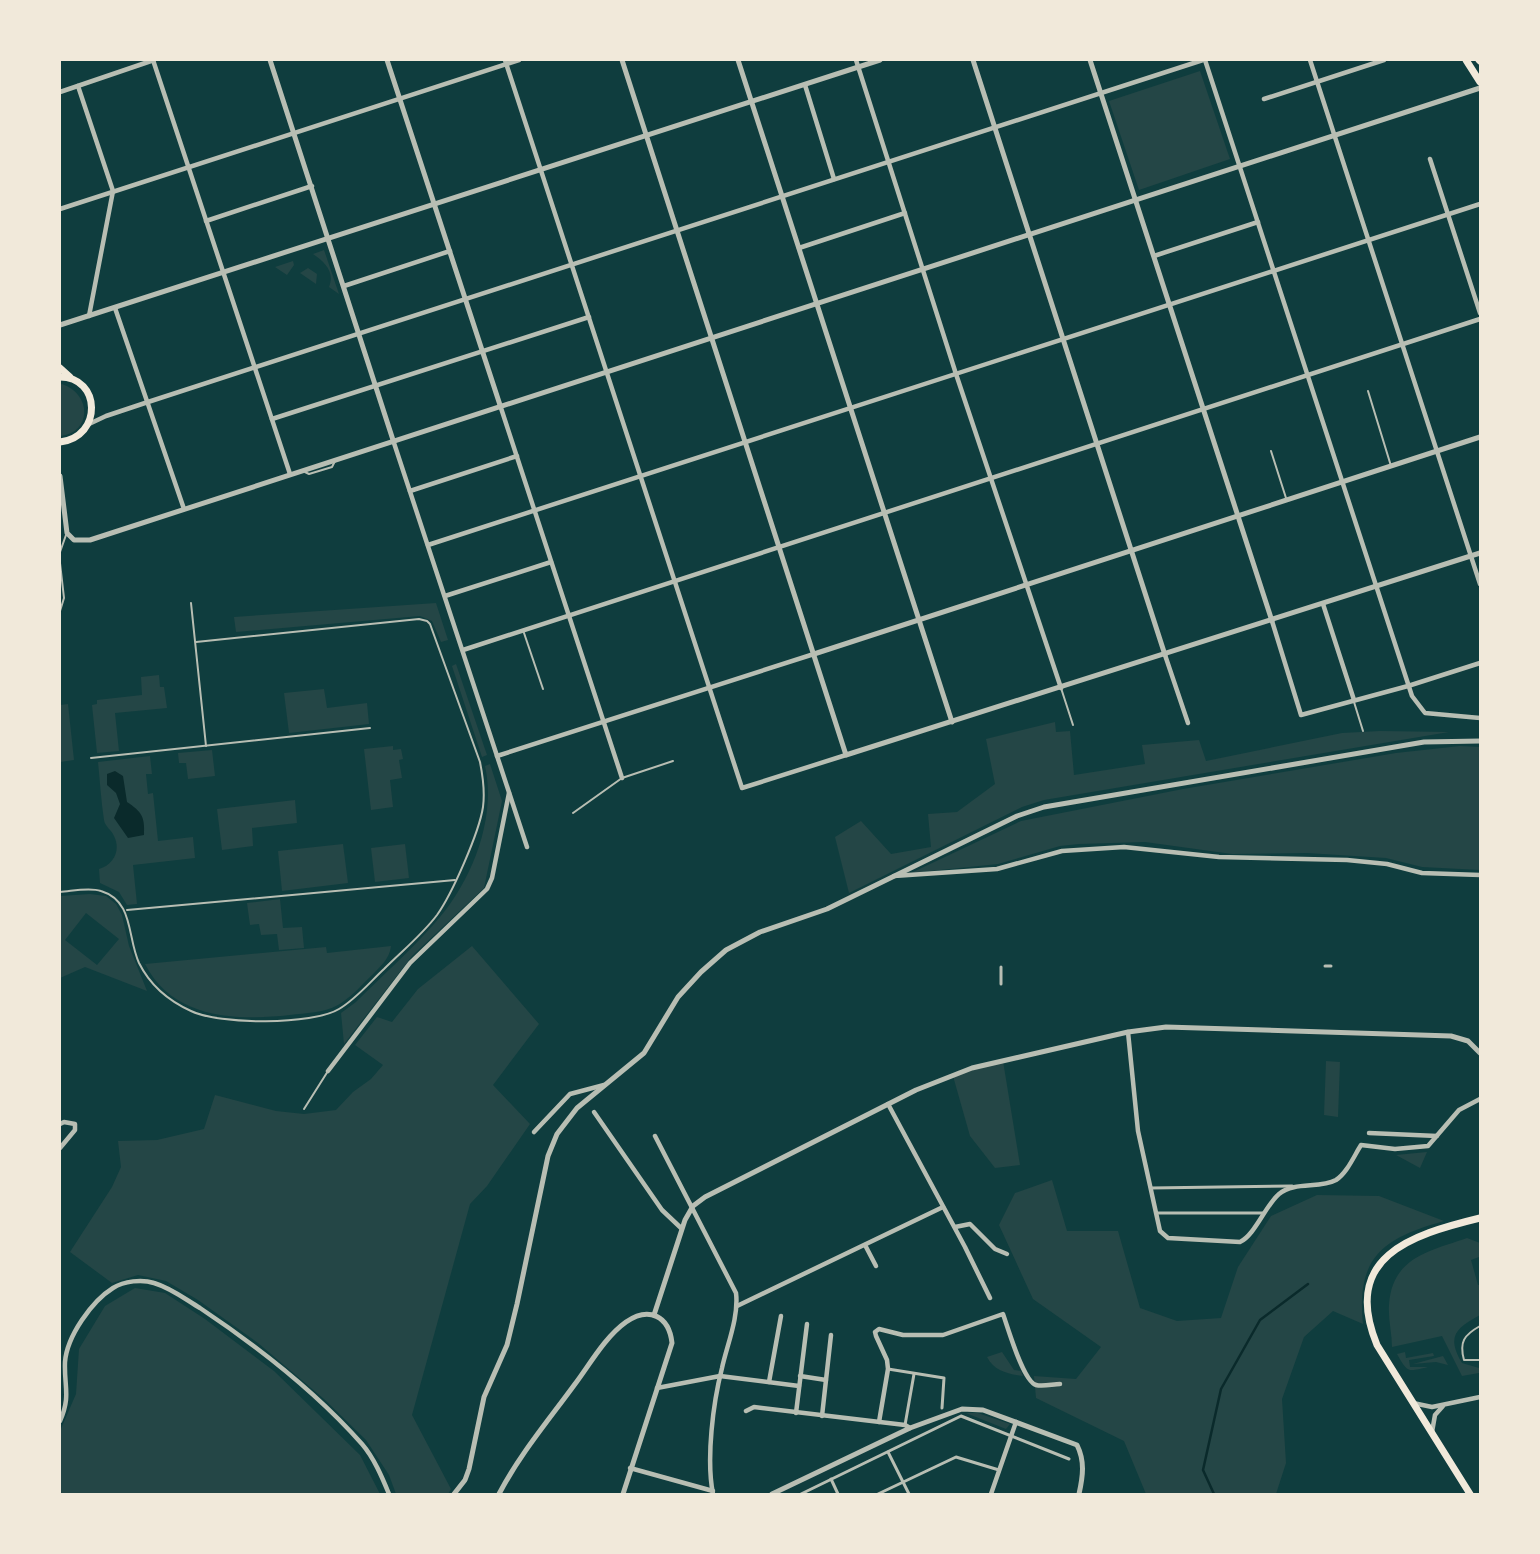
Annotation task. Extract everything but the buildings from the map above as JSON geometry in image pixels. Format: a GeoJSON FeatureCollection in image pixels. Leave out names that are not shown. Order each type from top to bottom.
{"type":"FeatureCollection","features":[{"type":"Feature","properties":{"kind":"main road"},"geometry":{"type":"LineString","coordinates":[[1466,60],[1480,82]]}},
{"type":"Feature","properties":{"kind":"main road"},"geometry":{"type":"LineString","coordinates":[[60,368],[80,384],[90,398],[92,407],[89,424],[78,436],[60,442]]}},
{"type":"Feature","properties":{"kind":"main road"},"geometry":{"type":"LineString","coordinates":[[60,377],[72,379]]}},
{"type":"Feature","properties":{"kind":"main road"},"geometry":{"type":"LineString","coordinates":[[1470,1494],[1433,1438],[1377,1345],[1368,1324],[1366,1304],[1369,1286],[1385,1258],[1399,1246],[1415,1237],[1480,1218]]}},
{"type":"Feature","properties":{"kind":"street"},"geometry":{"type":"LineString","coordinates":[[60,92],[154,60],[290,474]]}},
{"type":"Feature","properties":{"kind":"street"},"geometry":{"type":"LineString","coordinates":[[270,60],[527,846]]}},
{"type":"Feature","properties":{"kind":"street"},"geometry":{"type":"LineString","coordinates":[[387,60],[622,778]]}},
{"type":"Feature","properties":{"kind":"street"},"geometry":{"type":"LineString","coordinates":[[60,208],[294,133],[506,62],[519,60]]}},
{"type":"Feature","properties":{"kind":"street"},"geometry":{"type":"LineString","coordinates":[[622,60],[846,755]]}},
{"type":"Feature","properties":{"kind":"street"},"geometry":{"type":"LineString","coordinates":[[738,60],[952,722]]}},
{"type":"Feature","properties":{"kind":"street"},"geometry":{"type":"LineString","coordinates":[[856,60],[956,374],[1061,688]]}},
{"type":"Feature","properties":{"kind":"street"},"geometry":{"type":"LineString","coordinates":[[60,325],[880,60]]}},
{"type":"Feature","properties":{"kind":"street"},"geometry":{"type":"LineString","coordinates":[[973,60],[1188,723]]}},
{"type":"Feature","properties":{"kind":"street"},"geometry":{"type":"LineString","coordinates":[[1090,60],[1272,620],[1301,715],[1408,686],[1480,663]]}},
{"type":"Feature","properties":{"kind":"street"},"geometry":{"type":"LineString","coordinates":[[89,424],[106,416],[359,333],[1204,60],[1408,686],[1417,706],[1425,714],[1480,718]]}},
{"type":"Feature","properties":{"kind":"street"},"geometry":{"type":"LineString","coordinates":[[1310,60],[1480,584]]}},
{"type":"Feature","properties":{"kind":"street"},"geometry":{"type":"LineString","coordinates":[[1264,98],[1384,60]]}},
{"type":"Feature","properties":{"kind":"street"},"geometry":{"type":"LineString","coordinates":[[506,62],[742,788],[1165,655],[1480,553]]}},
{"type":"Feature","properties":{"kind":"street"},"geometry":{"type":"LineString","coordinates":[[805,85],[834,179]]}},
{"type":"Feature","properties":{"kind":"street"},"geometry":{"type":"LineString","coordinates":[[78,86],[113,191],[89,316]]}},
{"type":"Feature","properties":{"kind":"street"},"geometry":{"type":"LineString","coordinates":[[60,476],[67,533],[74,540],[90,540],[500,405],[1480,88]]}},
{"type":"Feature","properties":{"kind":"street"},"geometry":{"type":"LineString","coordinates":[[1430,159],[1480,313]]}},
{"type":"Feature","properties":{"kind":"street"},"geometry":{"type":"LineString","coordinates":[[206,221],[312,186]]}},
{"type":"Feature","properties":{"kind":"street"},"geometry":{"type":"LineString","coordinates":[[428,545],[1480,204]]}},
{"type":"Feature","properties":{"kind":"street"},"geometry":{"type":"LineString","coordinates":[[799,248],[905,213]]}},
{"type":"Feature","properties":{"kind":"street"},"geometry":{"type":"LineString","coordinates":[[1154,256],[1258,222]]}},
{"type":"Feature","properties":{"kind":"street"},"geometry":{"type":"LineString","coordinates":[[344,286],[450,251]]}},
{"type":"Feature","properties":{"kind":"street"},"geometry":{"type":"LineString","coordinates":[[115,308],[184,509]]}},
{"type":"Feature","properties":{"kind":"street"},"geometry":{"type":"LineString","coordinates":[[272,419],[589,317]]}},
{"type":"Feature","properties":{"kind":"street"},"geometry":{"type":"LineString","coordinates":[[462,650],[1480,319]]}},
{"type":"Feature","properties":{"kind":"street"},"geometry":{"type":"LineString","coordinates":[[497,756],[1480,437]]}},
{"type":"Feature","properties":{"kind":"street"},"geometry":{"type":"LineString","coordinates":[[410,491],[517,456]]}},
{"type":"Feature","properties":{"kind":"street"},"geometry":{"type":"LineString","coordinates":[[445,596],[551,562]]}},
{"type":"Feature","properties":{"kind":"street"},"geometry":{"type":"LineString","coordinates":[[1323,604],[1354,700]]}},
{"type":"Feature","properties":{"kind":"street"},"geometry":{"type":"LineString","coordinates":[[454,1494],[465,1480],[469,1469],[484,1397],[507,1345],[551,1146],[560,1129],[577,1108],[644,1053],[688,984],[726,950],[760,932],[827,908],[1017,816],[1044,807],[1424,742],[1480,741]]}},
{"type":"Feature","properties":{"kind":"street"},"geometry":{"type":"LineString","coordinates":[[328,1071],[410,963],[490,884],[509,792]]}},
{"type":"Feature","properties":{"kind":"street"},"geometry":{"type":"LineString","coordinates":[[894,876],[997,869],[1062,851],[1124,847],[1219,857],[1347,860],[1387,864],[1422,873],[1480,875]]}},
{"type":"Feature","properties":{"kind":"street"},"geometry":{"type":"LineString","coordinates":[[1324,966],[1331,966]]}},
{"type":"Feature","properties":{"kind":"street"},"geometry":{"type":"LineString","coordinates":[[1001,967],[1001,984]]}},
{"type":"Feature","properties":{"kind":"street"},"geometry":{"type":"LineString","coordinates":[[654,1315],[681,1228],[692,1206],[705,1197],[916,1090],[972,1068],[1128,1032],[1166,1026],[1401,1032],[1458,1036],[1472,1043],[1480,1053]]}},
{"type":"Feature","properties":{"kind":"street"},"geometry":{"type":"LineString","coordinates":[[1128,1032],[1138,1131],[1155,1213],[1162,1234],[1168,1238],[1187,1240],[1240,1242],[1245,1240],[1263,1213],[1280,1193],[1299,1186]]}},
{"type":"Feature","properties":{"kind":"street"},"geometry":{"type":"LineString","coordinates":[[534,1132],[570,1094],[604,1085]]}},
{"type":"Feature","properties":{"kind":"street"},"geometry":{"type":"LineString","coordinates":[[1150,1188],[1299,1186],[1336,1180],[1347,1169],[1361,1145],[1395,1149],[1428,1146],[1459,1110],[1480,1099]]}},
{"type":"Feature","properties":{"kind":"street"},"geometry":{"type":"LineString","coordinates":[[888,1104],[942,1207],[955,1227],[990,1298]]}},
{"type":"Feature","properties":{"kind":"street"},"geometry":{"type":"LineString","coordinates":[[594,1112],[662,1210],[681,1228]]}},
{"type":"Feature","properties":{"kind":"street"},"geometry":{"type":"LineString","coordinates":[[60,1124],[75,1124],[75,1130],[60,1148]]}},
{"type":"Feature","properties":{"kind":"street"},"geometry":{"type":"LineString","coordinates":[[1369,1133],[1438,1136]]}},
{"type":"Feature","properties":{"kind":"street"},"geometry":{"type":"LineString","coordinates":[[630,1468],[713,1493],[710,1458],[720,1376],[737,1306],[734,1289],[655,1136]]}},
{"type":"Feature","properties":{"kind":"street"},"geometry":{"type":"LineString","coordinates":[[737,1306],[942,1207]]}},
{"type":"Feature","properties":{"kind":"street"},"geometry":{"type":"LineString","coordinates":[[1155,1213],[1263,1213]]}},
{"type":"Feature","properties":{"kind":"street"},"geometry":{"type":"LineString","coordinates":[[955,1227],[970,1224],[995,1249],[1007,1254]]}},
{"type":"Feature","properties":{"kind":"street"},"geometry":{"type":"LineString","coordinates":[[865,1245],[876,1266]]}},
{"type":"Feature","properties":{"kind":"street"},"geometry":{"type":"LineString","coordinates":[[60,1421],[68,1399],[65,1361],[70,1343],[79,1327],[99,1299],[115,1286],[136,1281],[152,1282],[169,1288],[219,1321],[308,1392],[369,1454],[388,1494]]}},
{"type":"Feature","properties":{"kind":"street"},"geometry":{"type":"LineString","coordinates":[[879,1422],[888,1369],[887,1360],[876,1336],[876,1330],[881,1329],[914,1336],[943,1335],[1003,1314],[1024,1370],[1031,1382],[1040,1386],[1060,1384]]}},
{"type":"Feature","properties":{"kind":"street"},"geometry":{"type":"LineString","coordinates":[[499,1494],[516,1462],[613,1335],[634,1318],[654,1315],[662,1318],[668,1325],[672,1343],[623,1494]]}},
{"type":"Feature","properties":{"kind":"street"},"geometry":{"type":"LineString","coordinates":[[769,1382],[780,1316]]}},
{"type":"Feature","properties":{"kind":"street"},"geometry":{"type":"LineString","coordinates":[[796,1413],[807,1324]]}},
{"type":"Feature","properties":{"kind":"street"},"geometry":{"type":"LineString","coordinates":[[822,1416],[831,1334]]}},
{"type":"Feature","properties":{"kind":"street"},"geometry":{"type":"LineString","coordinates":[[888,1369],[944,1378],[942,1408]]}},
{"type":"Feature","properties":{"kind":"street"},"geometry":{"type":"LineString","coordinates":[[908,1426],[914,1374]]}},
{"type":"Feature","properties":{"kind":"street"},"geometry":{"type":"LineString","coordinates":[[657,1388],[720,1376],[799,1386]]}},
{"type":"Feature","properties":{"kind":"street"},"geometry":{"type":"LineString","coordinates":[[800,1376],[826,1380]]}},
{"type":"Feature","properties":{"kind":"street"},"geometry":{"type":"LineString","coordinates":[[1411,1402],[1432,1407],[1480,1397]]}},
{"type":"Feature","properties":{"kind":"street"},"geometry":{"type":"LineString","coordinates":[[1433,1438],[1432,1422],[1440,1409],[1447,1404]]}},
{"type":"Feature","properties":{"kind":"street"},"geometry":{"type":"LineString","coordinates":[[746,1411],[754,1407],[908,1426]]}},
{"type":"Feature","properties":{"kind":"street"},"geometry":{"type":"LineString","coordinates":[[772,1494],[908,1426],[962,1409],[983,1410],[1077,1444],[1083,1462],[1083,1477],[1079,1494]]}},
{"type":"Feature","properties":{"kind":"street"},"geometry":{"type":"LineString","coordinates":[[801,1494],[961,1416],[1012,1434],[1070,1459]]}},
{"type":"Feature","properties":{"kind":"street"},"geometry":{"type":"LineString","coordinates":[[991,1494],[1016,1422]]}},
{"type":"Feature","properties":{"kind":"street"},"geometry":{"type":"LineString","coordinates":[[888,1452],[909,1494]]}},
{"type":"Feature","properties":{"kind":"street"},"geometry":{"type":"LineString","coordinates":[[878,1494],[956,1457],[1000,1470]]}},
{"type":"Feature","properties":{"kind":"street"},"geometry":{"type":"LineString","coordinates":[[831,1479],[838,1494]]}},
{"type":"Feature","properties":{"kind":"lane"},"geometry":{"type":"LineString","coordinates":[[1368,391],[1391,466]]}},
{"type":"Feature","properties":{"kind":"lane"},"geometry":{"type":"LineString","coordinates":[[1271,451],[1286,500]]}},
{"type":"Feature","properties":{"kind":"lane"},"geometry":{"type":"LineString","coordinates":[[60,552],[67,533]]}},
{"type":"Feature","properties":{"kind":"lane"},"geometry":{"type":"LineString","coordinates":[[60,563],[64,598],[60,610]]}},
{"type":"Feature","properties":{"kind":"lane"},"geometry":{"type":"LineString","coordinates":[[191,602],[206,746]]}},
{"type":"Feature","properties":{"kind":"lane"},"geometry":{"type":"LineString","coordinates":[[60,892],[93,889],[102,891],[111,895],[127,910],[129,928],[139,963],[149,980],[164,996],[192,1012],[209,1018],[256,1022],[322,1015],[339,1009],[358,994],[426,927],[441,909],[456,880],[482,814],[483,783],[480,762],[427,620],[419,619],[196,642]]}},
{"type":"Feature","properties":{"kind":"lane"},"geometry":{"type":"LineString","coordinates":[[523,630],[543,689]]}},
{"type":"Feature","properties":{"kind":"lane"},"geometry":{"type":"LineString","coordinates":[[1061,688],[1073,725]]}},
{"type":"Feature","properties":{"kind":"lane"},"geometry":{"type":"LineString","coordinates":[[1354,700],[1363,731]]}},
{"type":"Feature","properties":{"kind":"lane"},"geometry":{"type":"LineString","coordinates":[[91,758],[370,728]]}},
{"type":"Feature","properties":{"kind":"lane"},"geometry":{"type":"LineString","coordinates":[[573,813],[622,778],[673,761]]}},
{"type":"Feature","properties":{"kind":"lane"},"geometry":{"type":"LineString","coordinates":[[127,910],[456,880]]}},
{"type":"Feature","properties":{"kind":"lane"},"geometry":{"type":"LineString","coordinates":[[304,1110],[328,1071]]}},
{"type":"Feature","properties":{"kind":"lane"},"geometry":{"type":"LineString","coordinates":[[1480,1326],[1465,1337],[1461,1345],[1464,1360],[1480,1360]]}},
{"type":"Feature","properties":{"kind":"shaded area"},"geometry":{"type":"Polygon","coordinates":[[[1200,71],[1230,159],[1139,190],[1109,101],[1200,71]]]}},
{"type":"Feature","properties":{"kind":"shaded area"},"geometry":{"type":"Polygon","coordinates":[[[324,250],[339,294],[329,287],[331,277],[328,268],[313,254],[324,250]]]}},
{"type":"Feature","properties":{"kind":"shaded area"},"geometry":{"type":"Polygon","coordinates":[[[293,261],[294,265],[287,275],[275,267],[293,261]]]}},
{"type":"Feature","properties":{"kind":"shaded area"},"geometry":{"type":"Polygon","coordinates":[[[308,268],[317,274],[316,284],[300,273],[308,268]]]}},
{"type":"Feature","properties":{"kind":"shaded area"},"geometry":{"type":"Polygon","coordinates":[[[62,384],[72,389],[79,396],[83,404],[84,413],[83,421],[78,428],[71,433],[60,436],[60,385],[62,384]]]}},
{"type":"Feature","properties":{"kind":"shaded area"},"geometry":{"type":"Polygon","coordinates":[[[436,603],[448,640],[441,642],[432,621],[420,616],[236,632],[234,617],[436,603]]]}},
{"type":"Feature","properties":{"kind":"shaded area"},"geometry":{"type":"Polygon","coordinates":[[[456,664],[487,755],[482,757],[452,666],[456,664]]]}},
{"type":"Feature","properties":{"kind":"shaded area"},"geometry":{"type":"Polygon","coordinates":[[[159,675],[160,687],[164,687],[167,708],[115,713],[119,751],[97,753],[92,705],[97,704],[97,700],[142,695],[141,677],[159,675]]]}},
{"type":"Feature","properties":{"kind":"shaded area"},"geometry":{"type":"Polygon","coordinates":[[[324,689],[327,708],[367,703],[369,724],[289,733],[284,693],[324,689]]]}},
{"type":"Feature","properties":{"kind":"shaded area"},"geometry":{"type":"Polygon","coordinates":[[[68,704],[74,760],[60,762],[60,705],[68,704]]]}},
{"type":"Feature","properties":{"kind":"shaded area"},"geometry":{"type":"Polygon","coordinates":[[[1055,722],[1056,732],[1070,731],[1074,775],[1145,764],[1142,745],[1199,740],[1206,761],[1342,733],[1380,731],[1449,732],[1044,800],[1022,807],[849,893],[835,837],[861,821],[891,854],[931,847],[928,814],[957,812],[995,784],[986,739],[1055,722]]]}},
{"type":"Feature","properties":{"kind":"shaded area"},"geometry":{"type":"Polygon","coordinates":[[[393,746],[393,750],[401,749],[403,759],[399,760],[402,778],[390,780],[393,807],[371,810],[364,749],[393,746]]]}},
{"type":"Feature","properties":{"kind":"shaded area"},"geometry":{"type":"Polygon","coordinates":[[[1460,746],[1480,747],[1480,870],[1422,867],[1386,858],[1307,853],[1232,854],[1145,842],[1060,846],[998,864],[911,873],[1021,821],[1183,789],[1396,753],[1460,746]]]}},
{"type":"Feature","properties":{"kind":"shaded area"},"geometry":{"type":"Polygon","coordinates":[[[212,750],[215,776],[188,779],[186,763],[179,763],[178,753],[212,750]]]}},
{"type":"Feature","properties":{"kind":"shaded area"},"geometry":{"type":"Polygon","coordinates":[[[150,756],[152,774],[146,774],[148,794],[153,793],[158,841],[193,837],[195,858],[133,865],[137,904],[127,905],[119,892],[100,883],[99,869],[109,864],[115,856],[117,846],[113,834],[104,820],[98,762],[150,756]]]}},
{"type":"Feature","properties":{"kind":"shaded area"},"geometry":{"type":"Polygon","coordinates":[[[490,764],[502,801],[484,888],[412,956],[344,1044],[341,1013],[356,1002],[434,924],[459,890],[470,870],[484,829],[488,786],[485,766],[490,764]]]}},
{"type":"Feature","properties":{"kind":"shaded area"},"geometry":{"type":"Polygon","coordinates":[[[115,771],[123,776],[127,802],[142,816],[144,835],[128,838],[114,818],[120,804],[116,793],[107,785],[107,774],[115,771]]]}},
{"type":"Feature","properties":{"kind":"shaded area"},"geometry":{"type":"Polygon","coordinates":[[[295,800],[297,823],[252,828],[253,846],[222,850],[217,809],[295,800]]]}},
{"type":"Feature","properties":{"kind":"shaded area"},"geometry":{"type":"Polygon","coordinates":[[[343,844],[348,883],[282,891],[278,851],[343,844]]]}},
{"type":"Feature","properties":{"kind":"shaded area"},"geometry":{"type":"Polygon","coordinates":[[[405,844],[409,878],[375,882],[371,848],[405,844]]]}},
{"type":"Feature","properties":{"kind":"shaded area"},"geometry":{"type":"Polygon","coordinates":[[[90,894],[106,896],[116,904],[122,915],[129,946],[147,991],[85,967],[60,978],[60,896],[90,894]],[[86,913],[65,940],[97,965],[119,939],[86,913]]]}},
{"type":"Feature","properties":{"kind":"shaded area"},"geometry":{"type":"Polygon","coordinates":[[[280,899],[283,928],[302,927],[304,948],[279,950],[277,934],[261,935],[259,924],[250,925],[247,903],[280,899]]]}},
{"type":"Feature","properties":{"kind":"shaded area"},"geometry":{"type":"Polygon","coordinates":[[[391,946],[386,959],[380,967],[355,992],[338,1005],[326,1010],[269,1017],[228,1016],[189,1006],[172,996],[157,982],[145,964],[326,947],[327,953],[391,946]]]}},
{"type":"Feature","properties":{"kind":"shaded area"},"geometry":{"type":"Polygon","coordinates":[[[472,946],[539,1024],[493,1085],[530,1124],[487,1186],[470,1204],[412,1415],[451,1489],[448,1494],[396,1494],[389,1475],[366,1440],[324,1399],[258,1343],[198,1300],[166,1281],[138,1275],[112,1283],[70,1252],[112,1187],[121,1167],[118,1141],[157,1140],[204,1129],[215,1095],[276,1111],[304,1114],[336,1110],[353,1092],[371,1079],[383,1065],[355,1045],[377,1017],[392,1022],[418,989],[472,946]]]}},
{"type":"Feature","properties":{"kind":"shaded area"},"geometry":{"type":"Polygon","coordinates":[[[1003,1061],[1020,1165],[995,1168],[970,1136],[953,1076],[1003,1061]]]}},
{"type":"Feature","properties":{"kind":"shaded area"},"geometry":{"type":"Polygon","coordinates":[[[1326,1061],[1340,1062],[1338,1117],[1324,1115],[1326,1061]]]}},
{"type":"Feature","properties":{"kind":"shaded area"},"geometry":{"type":"Polygon","coordinates":[[[1427,1152],[1420,1168],[1396,1155],[1427,1152]]]}},
{"type":"Feature","properties":{"kind":"shaded area"},"geometry":{"type":"Polygon","coordinates":[[[1052,1180],[1067,1231],[1118,1231],[1140,1308],[1177,1321],[1221,1318],[1238,1267],[1271,1216],[1317,1195],[1379,1196],[1444,1221],[1405,1235],[1390,1243],[1378,1253],[1370,1266],[1364,1282],[1362,1301],[1363,1324],[1333,1311],[1304,1337],[1282,1399],[1286,1463],[1276,1494],[1146,1494],[1124,1441],[1036,1398],[1034,1376],[1076,1379],[1101,1347],[1033,1299],[999,1225],[1015,1193],[1052,1180]]]}},
{"type":"Feature","properties":{"kind":"shaded area"},"geometry":{"type":"Polygon","coordinates":[[[1467,1238],[1480,1243],[1479,1257],[1471,1260],[1478,1285],[1480,1285],[1480,1315],[1465,1324],[1454,1339],[1457,1354],[1462,1363],[1479,1368],[1479,1373],[1462,1376],[1442,1336],[1392,1347],[1389,1305],[1397,1276],[1405,1266],[1427,1252],[1467,1238]]]}},
{"type":"Feature","properties":{"kind":"shaded area"},"geometry":{"type":"Polygon","coordinates":[[[135,1288],[165,1293],[205,1319],[274,1371],[360,1455],[380,1494],[60,1494],[60,1431],[76,1394],[79,1349],[105,1306],[135,1288]]]}},
{"type":"Feature","properties":{"kind":"shaded area"},"geometry":{"type":"Polygon","coordinates":[[[1002,1352],[1014,1370],[1021,1371],[1023,1376],[1007,1373],[993,1366],[987,1357],[1002,1352]]]}},
{"type":"Feature","properties":{"kind":"shaded area"},"geometry":{"type":"Polygon","coordinates":[[[1405,1352],[1406,1358],[1433,1353],[1434,1356],[1409,1360],[1410,1367],[1428,1367],[1409,1370],[1397,1354],[1405,1352]]]}},
{"type":"Feature","properties":{"kind":"shaded area"},"geometry":{"type":"Polygon","coordinates":[[[1443,1356],[1448,1365],[1436,1362],[1413,1364],[1443,1356]]]}},
{"type":"Feature","properties":{"kind":"shaded area"},"geometry":{"type":"Polygon","coordinates":[[[966,1413],[978,1413],[1010,1424],[1006,1429],[966,1413]]]}},
{"type":"Feature","properties":{"kind":"waterway"},"geometry":{"type":"LineString","coordinates":[[1214,1494],[1203,1470],[1221,1389],[1260,1320],[1308,1284]]}}]}
